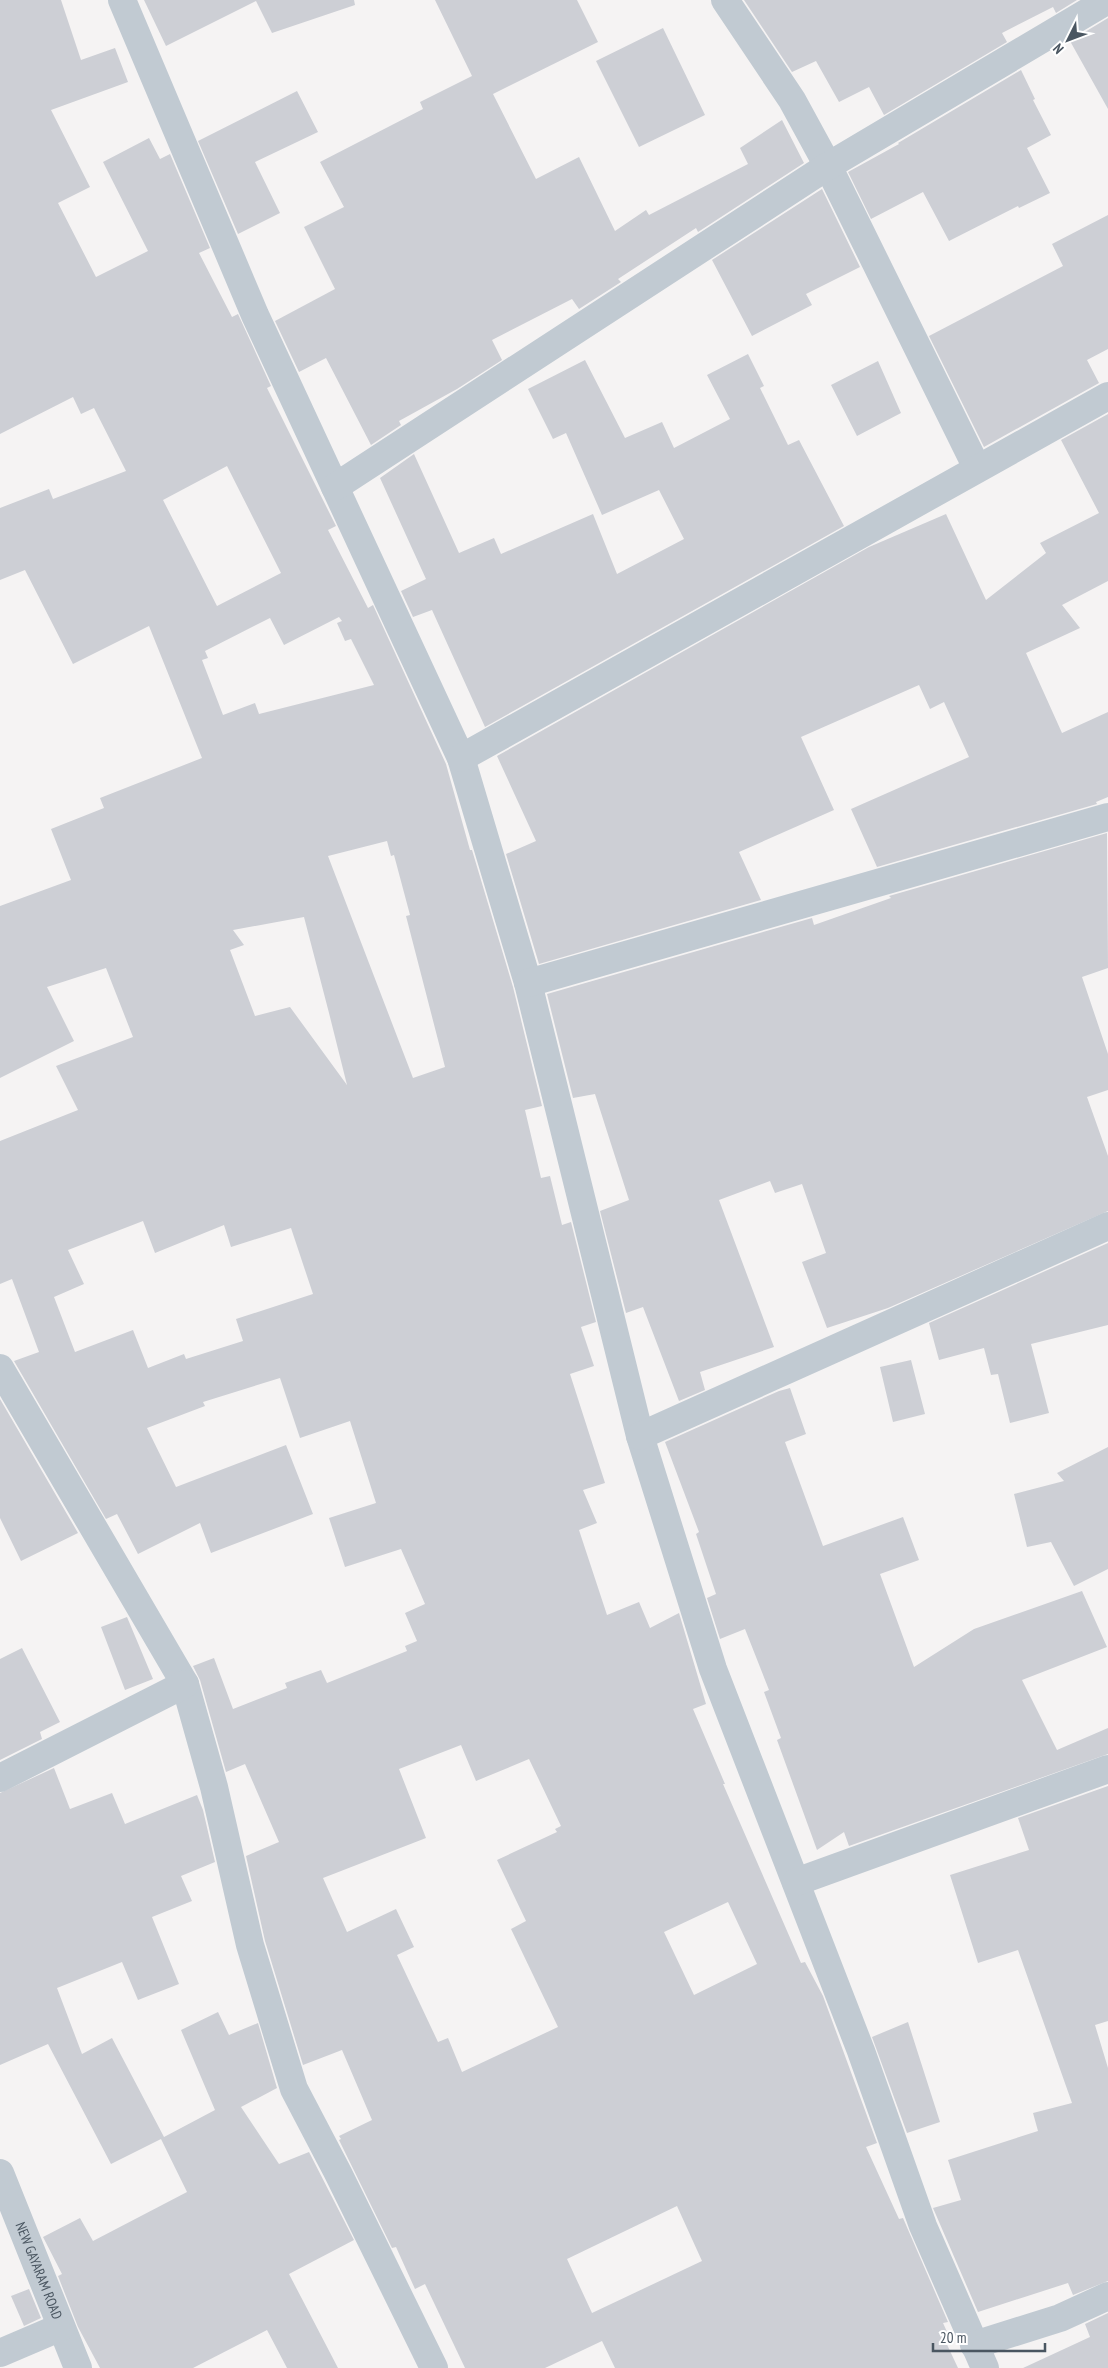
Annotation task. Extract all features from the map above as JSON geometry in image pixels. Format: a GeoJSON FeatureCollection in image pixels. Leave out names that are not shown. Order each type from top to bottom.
{"type":"FeatureCollection","features":[{"type":"Feature","properties":{"kind":"street"},"geometry":{"type":"LineString","coordinates":[[122,0],[255,315],[461,758],[528,983],[640,1436],[713,1669],[861,2051],[923,2226],[979,2357],[1108,2296]]}},
{"type":"Feature","properties":{"kind":"street"},"geometry":{"type":"LineString","coordinates":[[725,0],[792,100],[828,166],[977,468]]}},
{"type":"Feature","properties":{"kind":"street"},"geometry":{"type":"LineString","coordinates":[[335,487],[828,166],[1108,0]]}},
{"type":"Feature","properties":{"kind":"street"},"geometry":{"type":"LineString","coordinates":[[461,758],[1108,396]]}},
{"type":"Feature","properties":{"kind":"street"},"geometry":{"type":"LineString","coordinates":[[528,983],[1108,817]]}},
{"type":"Feature","properties":{"kind":"street"},"geometry":{"type":"LineString","coordinates":[[640,1436],[1108,1226]]}},
{"type":"Feature","properties":{"kind":"street"},"geometry":{"type":"LineString","coordinates":[[0,1368],[185,1684],[214,1787],[250,1945],[294,2089],[338,2173],[434,2368]]}},
{"type":"Feature","properties":{"kind":"street"},"geometry":{"type":"LineString","coordinates":[[0,1778],[185,1684]]}},
{"type":"Feature","properties":{"kind":"street"},"geometry":{"type":"LineString","coordinates":[[796,1882],[1108,1770]]}},
{"type":"Feature","properties":{"kind":"street","name":"NEW GAYARAM ROAD"},"geometry":{"type":"LineString","coordinates":[[0,2173],[78,2368]]}},
{"type":"Feature","properties":{"kind":"street"},"geometry":{"type":"LineString","coordinates":[[0,2353],[61,2327]]}},
{"type":"Feature","properties":{"kind":"building"},"geometry":{"type":"Polygon","coordinates":[[[0,0],[61,0],[81,60],[115,48],[128,82],[51,110],[90,187],[58,203],[96,277],[148,251],[103,162],[149,138],[160,159],[170,154],[210,248],[199,253],[232,317],[238,314],[271,386],[267,388],[336,526],[328,530],[368,608],[373,605],[446,764],[470,850],[472,850],[513,987],[542,1106],[525,1110],[541,1178],[550,1176],[562,1225],[571,1222],[596,1322],[581,1327],[594,1366],[570,1374],[605,1483],[583,1490],[597,1523],[579,1530],[607,1615],[639,1602],[650,1628],[679,1613],[706,1704],[693,1709],[725,1784],[723,1784],[801,1963],[805,1962],[823,1996],[877,2143],[866,2147],[899,2219],[903,2218],[948,2322],[943,2323],[948,2334],[943,2336],[958,2368],[615,2368],[602,2341],[545,2368],[465,2368],[425,2284],[415,2289],[396,2247],[392,2248],[339,2140],[341,2139],[339,2136],[372,2120],[342,2050],[303,2065],[265,1941],[246,1856],[279,1842],[245,1764],[226,1772],[200,1680],[193,1666],[214,1658],[233,1709],[287,1688],[285,1683],[321,1670],[327,1683],[407,1651],[405,1646],[417,1641],[405,1613],[425,1604],[401,1549],[345,1567],[329,1518],[376,1503],[350,1421],[300,1438],[280,1378],[203,1402],[205,1406],[147,1428],[176,1487],[286,1445],[313,1514],[211,1553],[200,1523],[138,1554],[117,1514],[106,1519],[14,1361],[39,1352],[12,1279],[0,1284],[0,1141],[78,1110],[56,1066],[133,1037],[106,968],[47,987],[74,1041],[0,1078],[0,906],[71,880],[51,829],[104,808],[100,798],[202,758],[149,626],[73,664],[25,570],[0,580],[0,508],[49,489],[53,499],[126,471],[94,408],[81,414],[73,397],[0,434],[0,0]],[[227,466],[163,500],[217,606],[281,573],[227,466]],[[339,617],[284,645],[270,618],[205,651],[208,658],[202,660],[223,715],[255,703],[259,714],[374,685],[351,639],[345,641],[337,623],[342,621],[339,617]],[[387,841],[328,856],[413,1078],[445,1067],[406,916],[410,915],[394,855],[391,856],[387,841]],[[304,917],[233,930],[244,945],[230,950],[255,1016],[290,1007],[347,1085],[304,917]],[[143,1221],[68,1250],[84,1284],[54,1297],[75,1352],[133,1330],[148,1368],[184,1354],[186,1359],[243,1341],[236,1319],[313,1294],[291,1228],[231,1247],[224,1225],[155,1253],[143,1221]],[[461,1745],[399,1769],[426,1838],[323,1878],[347,1932],[396,1909],[414,1947],[397,1955],[438,2042],[448,2038],[462,2072],[558,2027],[511,1929],[526,1921],[497,1860],[557,1832],[555,1829],[561,1826],[529,1759],[476,1781],[461,1745]],[[728,1902],[664,1932],[694,1995],[757,1964],[728,1902]],[[677,2206],[567,2259],[592,2313],[702,2261],[677,2206]]]}},
{"type":"Feature","properties":{"kind":"building"},"geometry":{"type":"Polygon","coordinates":[[[144,0],[354,0],[355,5],[272,33],[256,1],[166,46],[144,0]]]}},
{"type":"Feature","properties":{"kind":"building"},"geometry":{"type":"Polygon","coordinates":[[[435,0],[577,0],[598,42],[493,94],[536,179],[579,157],[615,231],[646,210],[649,215],[748,164],[740,148],[782,120],[804,163],[698,232],[696,228],[618,279],[621,282],[579,309],[572,299],[492,340],[502,360],[457,389],[399,421],[401,425],[371,445],[326,358],[299,372],[275,321],[335,289],[304,227],[344,207],[320,162],[423,109],[420,102],[472,76],[435,0]]]}},
{"type":"Feature","properties":{"kind":"building"},"geometry":{"type":"Polygon","coordinates":[[[744,0],[1077,0],[1056,13],[1053,7],[1002,33],[1007,42],[884,115],[869,87],[839,102],[816,61],[792,72],[744,0]]]}},
{"type":"Feature","properties":{"kind":"building"},"geometry":{"type":"Polygon","coordinates":[[[1108,18],[1108,109],[1070,41],[1108,18]]]}},
{"type":"Feature","properties":{"kind":"building"},"geometry":{"type":"Polygon","coordinates":[[[663,28],[705,115],[639,147],[596,61],[663,28]]]}},
{"type":"Feature","properties":{"kind":"building"},"geometry":{"type":"Polygon","coordinates":[[[1021,70],[1035,99],[1033,100],[1051,135],[1027,148],[1050,193],[1019,208],[1018,206],[949,241],[923,192],[871,219],[848,172],[899,144],[1021,70]]]}},
{"type":"Feature","properties":{"kind":"building"},"geometry":{"type":"Polygon","coordinates":[[[297,91],[318,132],[255,162],[280,213],[238,234],[198,141],[297,91]]]}},
{"type":"Feature","properties":{"kind":"building"},"geometry":{"type":"Polygon","coordinates":[[[822,189],[860,267],[806,294],[812,305],[752,336],[712,260],[822,189]]]}},
{"type":"Feature","properties":{"kind":"building"},"geometry":{"type":"Polygon","coordinates":[[[1108,215],[1108,349],[1087,360],[1099,383],[984,447],[929,336],[1063,266],[1052,244],[1108,215]]]}},
{"type":"Feature","properties":{"kind":"building"},"geometry":{"type":"Polygon","coordinates":[[[748,354],[764,386],[760,388],[788,445],[799,440],[844,526],[485,727],[432,610],[413,617],[401,591],[426,579],[380,478],[414,454],[459,553],[494,538],[501,554],[593,514],[617,574],[684,539],[659,490],[602,515],[566,433],[553,439],[528,389],[585,360],[625,438],[662,422],[674,448],[730,419],[707,375],[748,354]]]}},
{"type":"Feature","properties":{"kind":"building"},"geometry":{"type":"Polygon","coordinates":[[[878,361],[901,413],[857,436],[831,385],[878,361]]]}},
{"type":"Feature","properties":{"kind":"building"},"geometry":{"type":"Polygon","coordinates":[[[1108,414],[1108,581],[1062,605],[1080,628],[1026,653],[1062,733],[1108,712],[1108,797],[1096,802],[1097,804],[877,867],[851,809],[969,757],[944,702],[930,709],[919,685],[801,737],[834,810],[739,852],[761,900],[539,964],[506,854],[536,841],[497,756],[869,547],[946,514],[986,600],[1046,553],[1040,543],[1099,513],[1061,440],[1108,414]]]}},
{"type":"Feature","properties":{"kind":"building"},"geometry":{"type":"Polygon","coordinates":[[[1107,833],[1108,968],[1082,977],[1108,1054],[1108,1090],[1087,1097],[1108,1156],[1108,1211],[888,1308],[827,1328],[802,1262],[826,1253],[802,1184],[775,1193],[770,1181],[719,1200],[774,1347],[700,1372],[705,1390],[679,1401],[643,1307],[626,1313],[600,1211],[629,1200],[595,1094],[573,1098],[547,994],[812,918],[814,925],[891,898],[889,896],[1107,833]]]}},
{"type":"Feature","properties":{"kind":"building"},"geometry":{"type":"Polygon","coordinates":[[[1108,1243],[1108,1325],[1031,1344],[1049,1413],[1010,1423],[998,1374],[991,1375],[984,1348],[939,1360],[929,1323],[1108,1243]]]}},
{"type":"Feature","properties":{"kind":"building"},"geometry":{"type":"Polygon","coordinates":[[[911,1360],[925,1414],[893,1422],[880,1367],[911,1360]]]}},
{"type":"Feature","properties":{"kind":"building"},"geometry":{"type":"Polygon","coordinates":[[[790,1388],[806,1434],[785,1442],[823,1546],[903,1517],[919,1560],[880,1574],[914,1667],[974,1629],[1082,1591],[1107,1647],[1022,1680],[1057,1750],[1108,1728],[1108,1754],[849,1846],[844,1832],[817,1850],[777,1740],[781,1738],[764,1692],[769,1690],[745,1629],[720,1639],[707,1598],[716,1594],[696,1534],[699,1532],[665,1442],[779,1391],[790,1388]]]}},
{"type":"Feature","properties":{"kind":"building"},"geometry":{"type":"Polygon","coordinates":[[[0,1399],[78,1533],[21,1561],[0,1518],[0,1399]]]}},
{"type":"Feature","properties":{"kind":"building"},"geometry":{"type":"Polygon","coordinates":[[[1108,1447],[1108,1569],[1074,1586],[1051,1542],[1027,1547],[1014,1494],[1064,1481],[1057,1473],[1108,1447]]]}},
{"type":"Feature","properties":{"kind":"building"},"geometry":{"type":"Polygon","coordinates":[[[127,1617],[153,1679],[125,1690],[101,1627],[127,1617]]]}},
{"type":"Feature","properties":{"kind":"building"},"geometry":{"type":"Polygon","coordinates":[[[22,1648],[60,1722],[40,1732],[42,1739],[0,1760],[0,1659],[22,1648]]]}},
{"type":"Feature","properties":{"kind":"building"},"geometry":{"type":"Polygon","coordinates":[[[54,1768],[70,1809],[112,1793],[125,1824],[197,1795],[203,1810],[215,1862],[181,1876],[192,1901],[152,1917],[179,1984],[138,2000],[122,1962],[57,1988],[82,2054],[112,2038],[164,2137],[215,2110],[181,2030],[218,2012],[229,2035],[258,2023],[277,2088],[241,2107],[279,2164],[309,2152],[354,2240],[289,2274],[338,2368],[287,2368],[267,2330],[193,2368],[100,2368],[78,2327],[58,2276],[62,2274],[43,2237],[80,2218],[93,2241],[187,2192],[161,2139],[111,2164],[48,2044],[0,2065],[0,1793],[54,1768]]]}},
{"type":"Feature","properties":{"kind":"building"},"geometry":{"type":"Polygon","coordinates":[[[1108,1786],[1108,2021],[1095,2025],[1108,2068],[1108,2281],[1073,2295],[1068,2283],[978,2312],[933,2208],[961,2200],[948,2160],[1038,2131],[1033,2113],[1072,2103],[1018,1950],[978,1963],[950,1875],[1029,1850],[1018,1818],[1108,1786]]]}},
{"type":"Feature","properties":{"kind":"building"},"geometry":{"type":"Polygon","coordinates":[[[908,2022],[940,2122],[907,2133],[872,2037],[908,2022]]]}},
{"type":"Feature","properties":{"kind":"building"},"geometry":{"type":"Polygon","coordinates":[[[29,2289],[41,2318],[24,2326],[11,2296],[29,2289]]]}},
{"type":"Feature","properties":{"kind":"building"},"geometry":{"type":"Polygon","coordinates":[[[1108,2313],[1108,2368],[1023,2368],[1090,2337],[1085,2324],[1108,2313]]]}}]}
